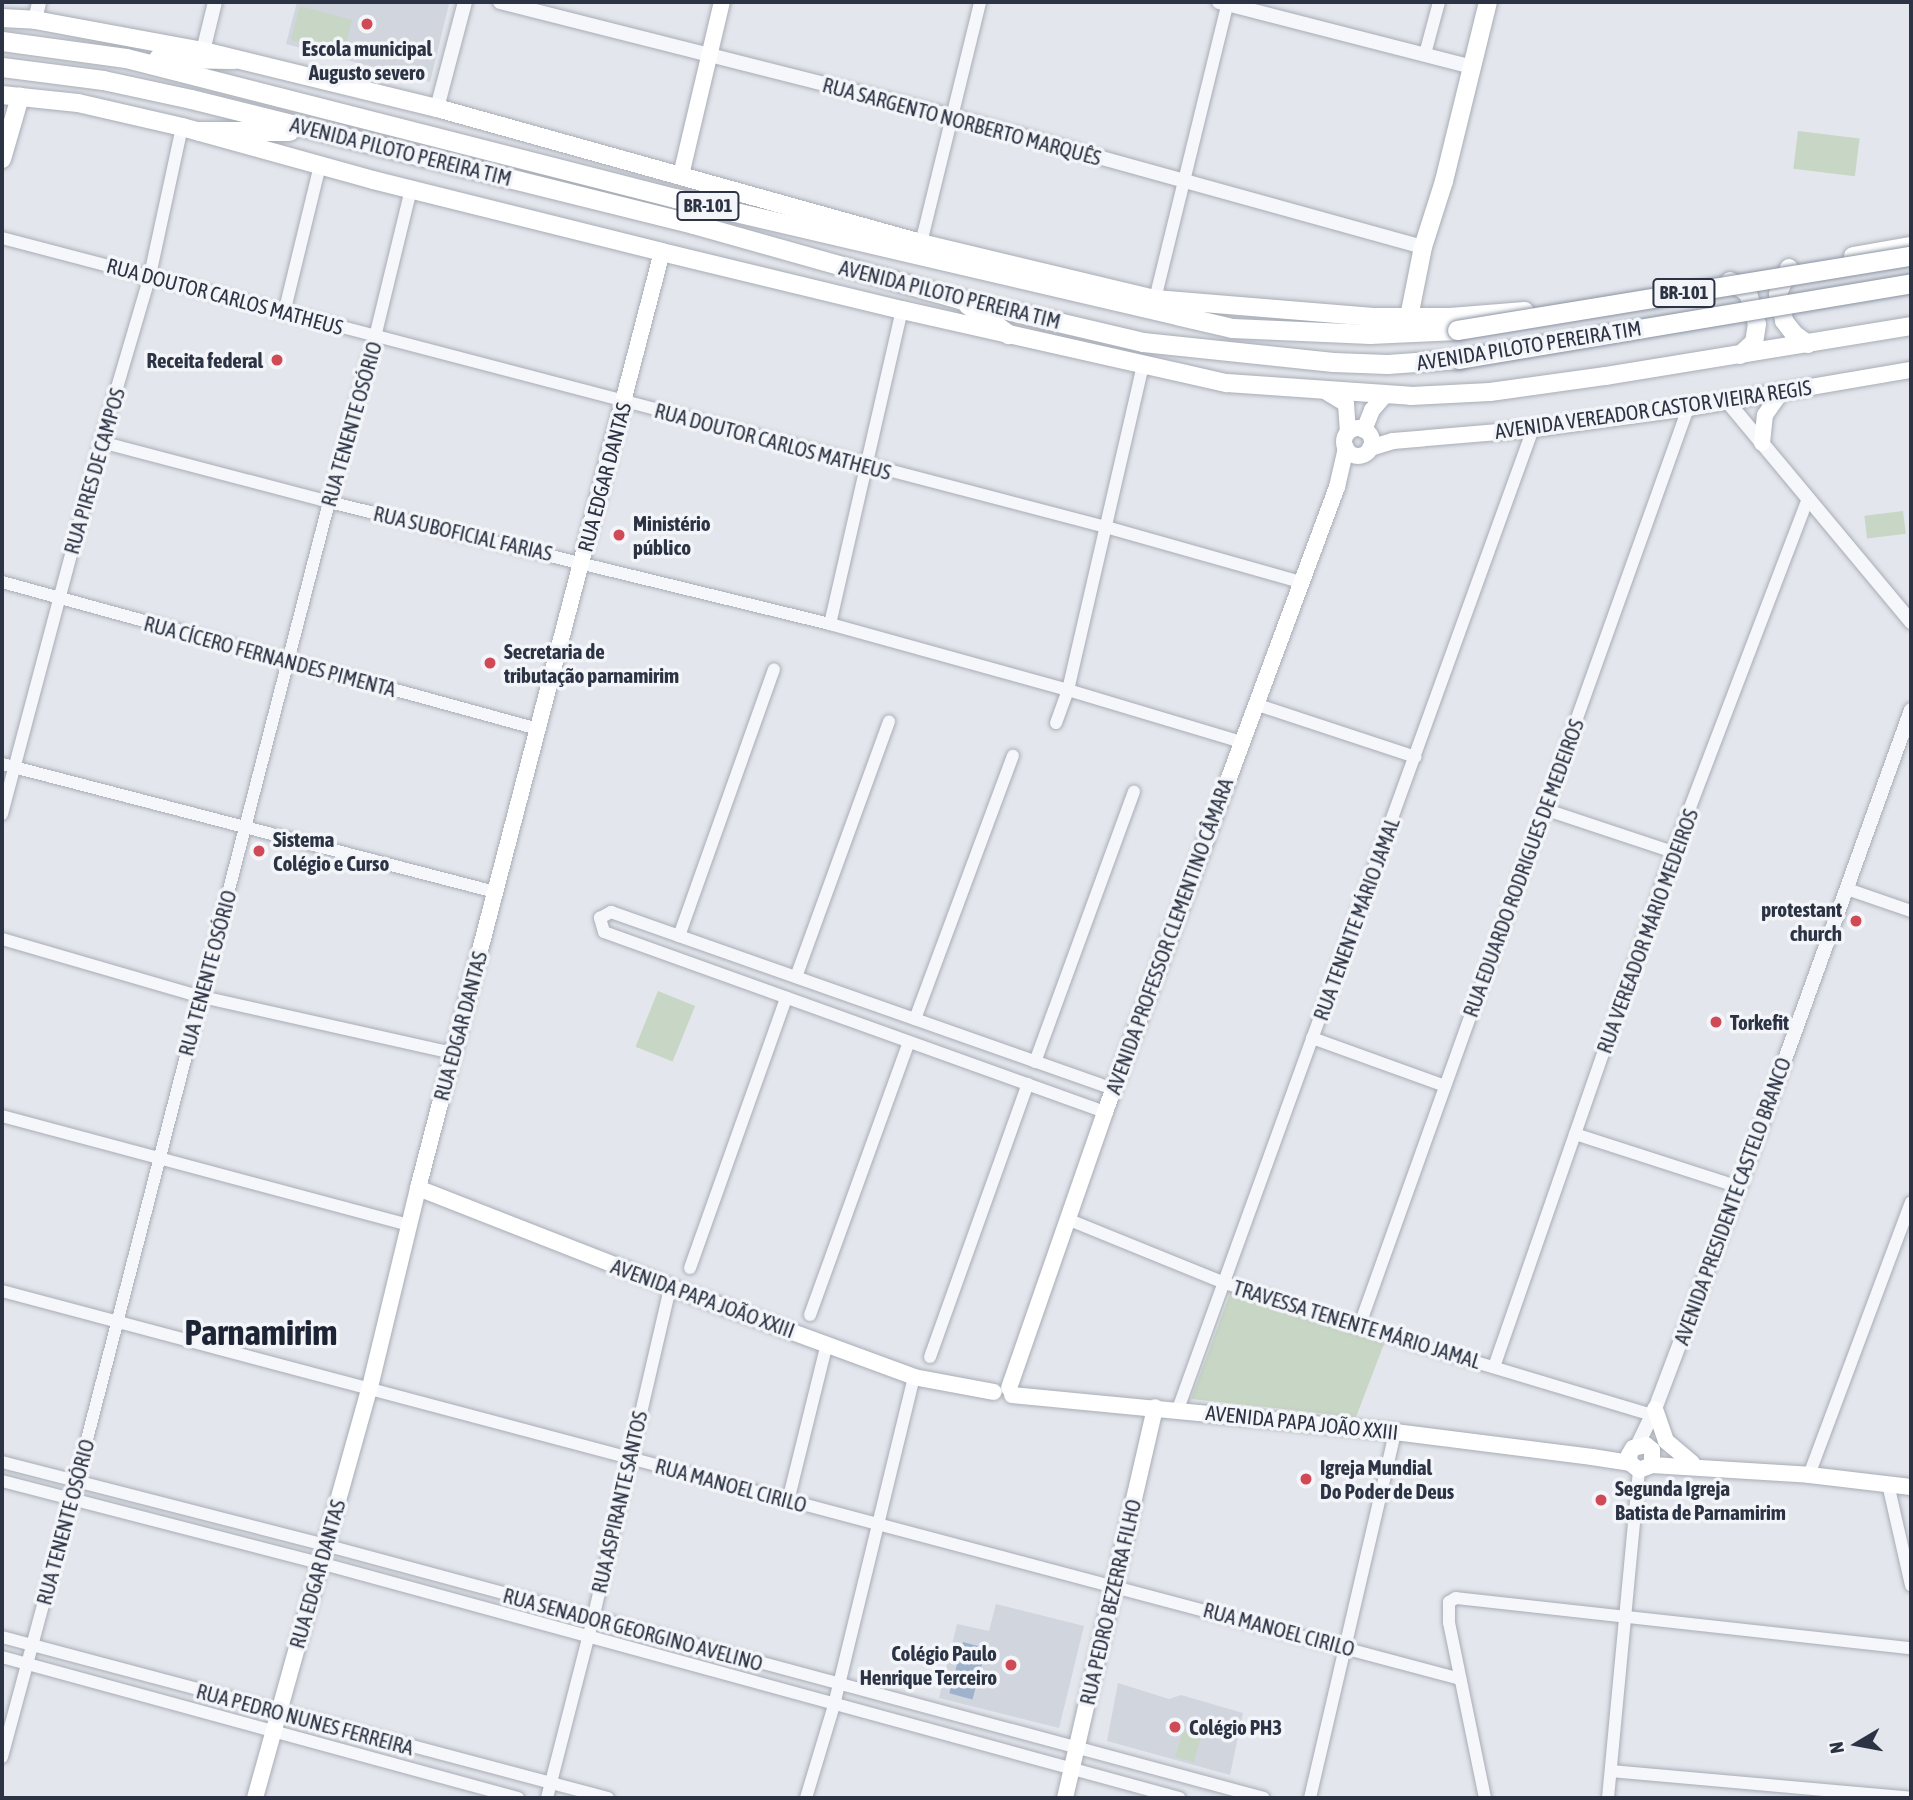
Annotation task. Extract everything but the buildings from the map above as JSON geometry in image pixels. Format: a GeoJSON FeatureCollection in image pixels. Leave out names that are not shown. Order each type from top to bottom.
{"type":"FeatureCollection","features":[{"type":"Feature","properties":{"kind":"highway","name":"AVENIDA PILOTO PEREIRA TIM"},"geometry":{"type":"LineString","coordinates":[[2,41],[126,58],[675,198],[1233,328],[1370,334],[1457,330],[1911,256]]}},
{"type":"Feature","properties":{"kind":"highway"},"geometry":{"type":"LineString","coordinates":[[126,58],[234,59]]}},
{"type":"Feature","properties":{"kind":"highway","name":"AVENIDA PILOTO PEREIRA TIM"},"geometry":{"type":"LineString","coordinates":[[2,67],[103,80],[320,131],[692,224],[961,299],[1166,346],[1333,362],[1387,364],[1459,359],[1911,283]]}},
{"type":"Feature","properties":{"kind":"highway"},"geometry":{"type":"LineString","coordinates":[[191,129],[320,131]]}},
{"type":"Feature","properties":{"kind":"highway"},"geometry":{"type":"LineString","coordinates":[[961,299],[1008,334]]}},
{"type":"Feature","properties":{"kind":"main road"},"geometry":{"type":"LineString","coordinates":[[681,175],[722,2]]}},
{"type":"Feature","properties":{"kind":"main road"},"geometry":{"type":"LineString","coordinates":[[1409,317],[1423,247],[1473,67],[1488,2]]}},
{"type":"Feature","properties":{"kind":"main road"},"geometry":{"type":"LineString","coordinates":[[2,18],[35,20],[203,51],[437,108],[921,243],[1156,299],[1409,317],[1450,317],[1556,307],[1911,246]]}},
{"type":"Feature","properties":{"kind":"main road"},"geometry":{"type":"LineString","coordinates":[[2,96],[78,103],[191,129],[411,189],[662,252],[902,310],[1227,383],[1386,394],[1490,392],[1741,355],[1911,326]]}},
{"type":"Feature","properties":{"kind":"main road"},"geometry":{"type":"LineString","coordinates":[[2,159],[20,97]]}},
{"type":"Feature","properties":{"kind":"main road","name":"RUA EDGAR DANTAS"},"geometry":{"type":"LineString","coordinates":[[255,1798],[369,1391],[418,1188],[662,252]]}},
{"type":"Feature","properties":{"kind":"main road"},"geometry":{"type":"LineString","coordinates":[[1789,268],[1778,294],[1784,321],[1794,334],[1808,344]]}},
{"type":"Feature","properties":{"kind":"main road"},"geometry":{"type":"LineString","coordinates":[[1727,279],[1748,293],[1753,305],[1756,324],[1754,342],[1741,355]]}},
{"type":"Feature","properties":{"kind":"main road","name":"AVENIDA VEREADOR CASTOR VIEIRA REGIS"},"geometry":{"type":"LineString","coordinates":[[1360,441],[1393,441],[1533,429],[1688,408],[1911,370]]}},
{"type":"Feature","properties":{"kind":"main road","name":"AVENIDA PROFESSOR CLEMENTINO CÂMARA"},"geometry":{"type":"LineString","coordinates":[[1323,390],[1346,404],[1360,441]]}},
{"type":"Feature","properties":{"kind":"main road"},"geometry":{"type":"LineString","coordinates":[[1762,443],[1765,415],[1781,392]]}},
{"type":"Feature","properties":{"kind":"main road","name":"AVENIDA PROFESSOR CLEMENTINO CÂMARA"},"geometry":{"type":"LineString","coordinates":[[1005,1391],[1300,582],[1337,487],[1372,410],[1386,394]]}},
{"type":"Feature","properties":{"kind":"main road","name":"AVENIDA PAPA JOÃO XXIII"},"geometry":{"type":"LineString","coordinates":[[418,1188],[670,1287],[914,1377],[1005,1391],[1395,1432],[1592,1457],[1642,1456],[1696,1465],[1911,1487]]}},
{"type":"Feature","properties":{"kind":"main road","name":"RUA PEDRO BEZERRA FILHO"},"geometry":{"type":"LineString","coordinates":[[1065,1798],[1155,1407]]}},
{"type":"Feature","properties":{"kind":"main road"},"geometry":{"type":"LineString","coordinates":[[1654,1412],[1666,1441],[1696,1465]]}},
{"type":"Feature","properties":{"kind":"street"},"geometry":{"type":"LineString","coordinates":[[35,20],[39,2]]}},
{"type":"Feature","properties":{"kind":"street"},"geometry":{"type":"LineString","coordinates":[[203,51],[215,2]]}},
{"type":"Feature","properties":{"kind":"street"},"geometry":{"type":"LineString","coordinates":[[437,108],[465,2]]}},
{"type":"Feature","properties":{"kind":"street","name":"RUA SARGENTO NORBERTO MARQUÊS"},"geometry":{"type":"LineString","coordinates":[[500,2],[954,117],[1423,247]]}},
{"type":"Feature","properties":{"kind":"street"},"geometry":{"type":"LineString","coordinates":[[921,243],[981,2]]}},
{"type":"Feature","properties":{"kind":"street"},"geometry":{"type":"LineString","coordinates":[[1425,54],[1439,2]]}},
{"type":"Feature","properties":{"kind":"street"},"geometry":{"type":"LineString","coordinates":[[1156,299],[1186,181],[1224,3],[1473,67]]}},
{"type":"Feature","properties":{"kind":"street","name":"RUA PIRES DE CAMPOS"},"geometry":{"type":"LineString","coordinates":[[2,814],[8,765],[59,599],[191,129]]}},
{"type":"Feature","properties":{"kind":"street"},"geometry":{"type":"LineString","coordinates":[[284,313],[320,165]]}},
{"type":"Feature","properties":{"kind":"street","name":"RUA TENENTE OSÓRIO"},"geometry":{"type":"LineString","coordinates":[[2,1754],[76,1482],[329,502],[375,337],[411,189]]}},
{"type":"Feature","properties":{"kind":"street","name":"RUA DOUTOR CARLOS MATHEUS"},"geometry":{"type":"LineString","coordinates":[[2,237],[868,467],[1105,527],[1300,582]]}},
{"type":"Feature","properties":{"kind":"street"},"geometry":{"type":"LineString","coordinates":[[830,624],[902,310]]}},
{"type":"Feature","properties":{"kind":"street"},"geometry":{"type":"LineString","coordinates":[[1056,723],[1068,690],[1143,365]]}},
{"type":"Feature","properties":{"kind":"street"},"geometry":{"type":"LineString","coordinates":[[1727,401],[1907,619],[1911,630]]}},
{"type":"Feature","properties":{"kind":"street","name":"RUA EDUARDO RODRIGUES DE MEDEIROS"},"geometry":{"type":"LineString","coordinates":[[1359,1327],[1688,408]]}},
{"type":"Feature","properties":{"kind":"street","name":"RUA TENENTE MÁRIO JAMAL"},"geometry":{"type":"LineString","coordinates":[[1178,1409],[1533,429]]}},
{"type":"Feature","properties":{"kind":"street","name":"RUA SUBOFICIAL FARIAS"},"geometry":{"type":"LineString","coordinates":[[101,442],[329,502],[582,561],[830,624],[1068,690],[1241,742]]}},
{"type":"Feature","properties":{"kind":"street","name":"RUA VEREADOR MÁRIO MEDEIROS"},"geometry":{"type":"LineString","coordinates":[[1493,1367],[1673,852],[1808,498]]}},
{"type":"Feature","properties":{"kind":"street","name":"RUA CÍCERO FERNANDES PIMENTA"},"geometry":{"type":"LineString","coordinates":[[2,582],[288,663],[538,729]]}},
{"type":"Feature","properties":{"kind":"street"},"geometry":{"type":"LineString","coordinates":[[679,936],[774,669]]}},
{"type":"Feature","properties":{"kind":"street"},"geometry":{"type":"LineString","coordinates":[[1255,704],[1415,757]]}},
{"type":"Feature","properties":{"kind":"street","name":"AVENIDA PRESIDENTE CASTELO BRANCO"},"geometry":{"type":"LineString","coordinates":[[1642,1456],[1654,1412],[1739,1187],[1847,889],[1875,803],[1911,710]]}},
{"type":"Feature","properties":{"kind":"street"},"geometry":{"type":"LineString","coordinates":[[796,977],[889,721]]}},
{"type":"Feature","properties":{"kind":"street"},"geometry":{"type":"LineString","coordinates":[[915,1019],[1013,756]]}},
{"type":"Feature","properties":{"kind":"street"},"geometry":{"type":"LineString","coordinates":[[8,765],[245,829],[495,892]]}},
{"type":"Feature","properties":{"kind":"street"},"geometry":{"type":"LineString","coordinates":[[1035,1062],[1134,792]]}},
{"type":"Feature","properties":{"kind":"street"},"geometry":{"type":"LineString","coordinates":[[1544,809],[1673,852]]}},
{"type":"Feature","properties":{"kind":"street"},"geometry":{"type":"LineString","coordinates":[[1847,889],[1911,911]]}},
{"type":"Feature","properties":{"kind":"street"},"geometry":{"type":"LineString","coordinates":[[1105,1112],[604,932],[600,918],[611,912],[1113,1089]]}},
{"type":"Feature","properties":{"kind":"street"},"geometry":{"type":"LineString","coordinates":[[625,940],[631,919]]}},
{"type":"Feature","properties":{"kind":"street"},"geometry":{"type":"LineString","coordinates":[[2,939],[202,997],[453,1053]]}},
{"type":"Feature","properties":{"kind":"street"},"geometry":{"type":"LineString","coordinates":[[740,981],[748,960]]}},
{"type":"Feature","properties":{"kind":"street"},"geometry":{"type":"LineString","coordinates":[[690,1268],[786,998]]}},
{"type":"Feature","properties":{"kind":"street"},"geometry":{"type":"LineString","coordinates":[[859,1024],[866,1002]]}},
{"type":"Feature","properties":{"kind":"street"},"geometry":{"type":"LineString","coordinates":[[1312,1038],[1445,1086]]}},
{"type":"Feature","properties":{"kind":"street"},"geometry":{"type":"LineString","coordinates":[[810,1315],[909,1042]]}},
{"type":"Feature","properties":{"kind":"street"},"geometry":{"type":"LineString","coordinates":[[980,1067],[989,1045]]}},
{"type":"Feature","properties":{"kind":"street"},"geometry":{"type":"LineString","coordinates":[[930,1357],[1028,1084]]}},
{"type":"Feature","properties":{"kind":"street"},"geometry":{"type":"LineString","coordinates":[[2,1116],[409,1225]]}},
{"type":"Feature","properties":{"kind":"street"},"geometry":{"type":"LineString","coordinates":[[1575,1135],[1739,1187]]}},
{"type":"Feature","properties":{"kind":"street"},"geometry":{"type":"LineString","coordinates":[[1809,1475],[1911,1202]]}},
{"type":"Feature","properties":{"kind":"street","name":"TRAVESSA TENENTE MÁRIO JAMAL"},"geometry":{"type":"LineString","coordinates":[[1067,1219],[1222,1282],[1359,1327],[1654,1412]]}},
{"type":"Feature","properties":{"kind":"street","name":"RUA ASPIRANTE SANTOS"},"geometry":{"type":"LineString","coordinates":[[547,1798],[593,1619],[628,1457],[670,1287]]}},
{"type":"Feature","properties":{"kind":"street","name":"RUA MANOEL CIRILO"},"geometry":{"type":"LineString","coordinates":[[2,1291],[116,1324],[1113,1585],[1460,1679]]}},
{"type":"Feature","properties":{"kind":"street"},"geometry":{"type":"LineString","coordinates":[[788,1501],[827,1343]]}},
{"type":"Feature","properties":{"kind":"street"},"geometry":{"type":"LineString","coordinates":[[806,1798],[834,1705],[914,1377]]}},
{"type":"Feature","properties":{"kind":"street"},"geometry":{"type":"LineString","coordinates":[[1310,1798],[1395,1432]]}},
{"type":"Feature","properties":{"kind":"street"},"geometry":{"type":"LineString","coordinates":[[1608,1798],[1642,1456]]}},
{"type":"Feature","properties":{"kind":"street","name":"RUA SENADOR GEORGINO AVELINO"},"geometry":{"type":"LineString","coordinates":[[2,1462],[839,1682],[1264,1798]]}},
{"type":"Feature","properties":{"kind":"street","name":"RUA SENADOR GEORGINO AVELINO"},"geometry":{"type":"LineString","coordinates":[[2,1481],[320,1563],[1179,1798]]}},
{"type":"Feature","properties":{"kind":"street"},"geometry":{"type":"LineString","coordinates":[[1888,1484],[1911,1585]]}},
{"type":"Feature","properties":{"kind":"street"},"geometry":{"type":"LineString","coordinates":[[1485,1798],[1447,1611],[1449,1602],[1456,1598],[1911,1648]]}},
{"type":"Feature","properties":{"kind":"street","name":"RUA PEDRO NUNES FERREIRA"},"geometry":{"type":"LineString","coordinates":[[2,1637],[278,1713],[608,1798]]}},
{"type":"Feature","properties":{"kind":"street","name":"RUA PEDRO NUNES FERREIRA"},"geometry":{"type":"LineString","coordinates":[[2,1657],[518,1798]]}},
{"type":"Feature","properties":{"kind":"street"},"geometry":{"type":"LineString","coordinates":[[1611,1771],[1911,1798]]}},
{"type":"Feature","properties":{"kind":"shaded area","name":"Escola municipal Augusto severo"},"geometry":{"type":"Polygon","coordinates":[[[297,2],[449,4],[430,82],[286,44],[297,2]]]}},
{"type":"Feature","properties":{"kind":"shaded area","name":"Colégio Paulo Henrique Terceiro"},"geometry":{"type":"Polygon","coordinates":[[[996,1604],[1084,1626],[1059,1728],[939,1698],[957,1624],[989,1631],[996,1604]]]}},
{"type":"Feature","properties":{"kind":"shaded area","name":"Colégio PH3"},"geometry":{"type":"Polygon","coordinates":[[[1118,1683],[1169,1699],[1181,1695],[1243,1713],[1230,1775],[1107,1741],[1118,1683]]]}},
{"type":"Feature","properties":{"kind":"green space"},"geometry":{"type":"Polygon","coordinates":[[[300,6],[352,20],[343,54],[291,40],[300,6]]]}},
{"type":"Feature","properties":{"kind":"green space"},"geometry":{"type":"Polygon","coordinates":[[[1798,131],[1860,139],[1855,176],[1793,169],[1798,131]]]}},
{"type":"Feature","properties":{"kind":"green space"},"geometry":{"type":"Polygon","coordinates":[[[1903,511],[1906,534],[1867,539],[1864,516],[1903,511]]]}},
{"type":"Feature","properties":{"kind":"green space"},"geometry":{"type":"Polygon","coordinates":[[[658,991],[695,1006],[673,1062],[636,1047],[658,991]]]}},
{"type":"Feature","properties":{"kind":"green space"},"geometry":{"type":"Polygon","coordinates":[[[1231,1291],[1384,1344],[1356,1417],[1191,1399],[1231,1291]]]}},
{"type":"Feature","properties":{"kind":"green space"},"geometry":{"type":"Polygon","coordinates":[[[1183,1730],[1201,1735],[1194,1762],[1175,1757],[1183,1730]]]}},
{"type":"Feature","properties":{"kind":"water"},"geometry":{"type":"Polygon","coordinates":[[[963,1642],[986,1648],[972,1699],[949,1693],[963,1642]]]}},
{"type":"Feature","properties":{"kind":"place","name":"Escola municipal Augusto severo"},"geometry":{"type":"Point","coordinates":[367,24]}},
{"type":"Feature","properties":{"kind":"place","name":"Receita federal"},"geometry":{"type":"Point","coordinates":[277,360]}},
{"type":"Feature","properties":{"kind":"place","name":"Ministério público"},"geometry":{"type":"Point","coordinates":[619,535]}},
{"type":"Feature","properties":{"kind":"place","name":"Secretaria de tributação parnamirim"},"geometry":{"type":"Point","coordinates":[490,663]}},
{"type":"Feature","properties":{"kind":"place","name":"Sistema Colégio e Curso"},"geometry":{"type":"Point","coordinates":[259,851]}},
{"type":"Feature","properties":{"kind":"place","name":"protestant church"},"geometry":{"type":"Point","coordinates":[1856,921]}},
{"type":"Feature","properties":{"kind":"place","name":"Torkefit"},"geometry":{"type":"Point","coordinates":[1716,1022]}},
{"type":"Feature","properties":{"kind":"place","name":"Igreja Mundial Do Poder de Deus"},"geometry":{"type":"Point","coordinates":[1306,1479]}},
{"type":"Feature","properties":{"kind":"place","name":"Segunda Igreja Batista de Parnamirim"},"geometry":{"type":"Point","coordinates":[1601,1500]}},
{"type":"Feature","properties":{"kind":"place","name":"Colégio Paulo Henrique Terceiro"},"geometry":{"type":"Point","coordinates":[1011,1665]}},
{"type":"Feature","properties":{"kind":"place","name":"Colégio PH3"},"geometry":{"type":"Point","coordinates":[1175,1727]}},
{"type":"Feature","properties":{"kind":"district","name":"Parnamirim"},"geometry":{"type":"Point","coordinates":[261,1332]}}]}
